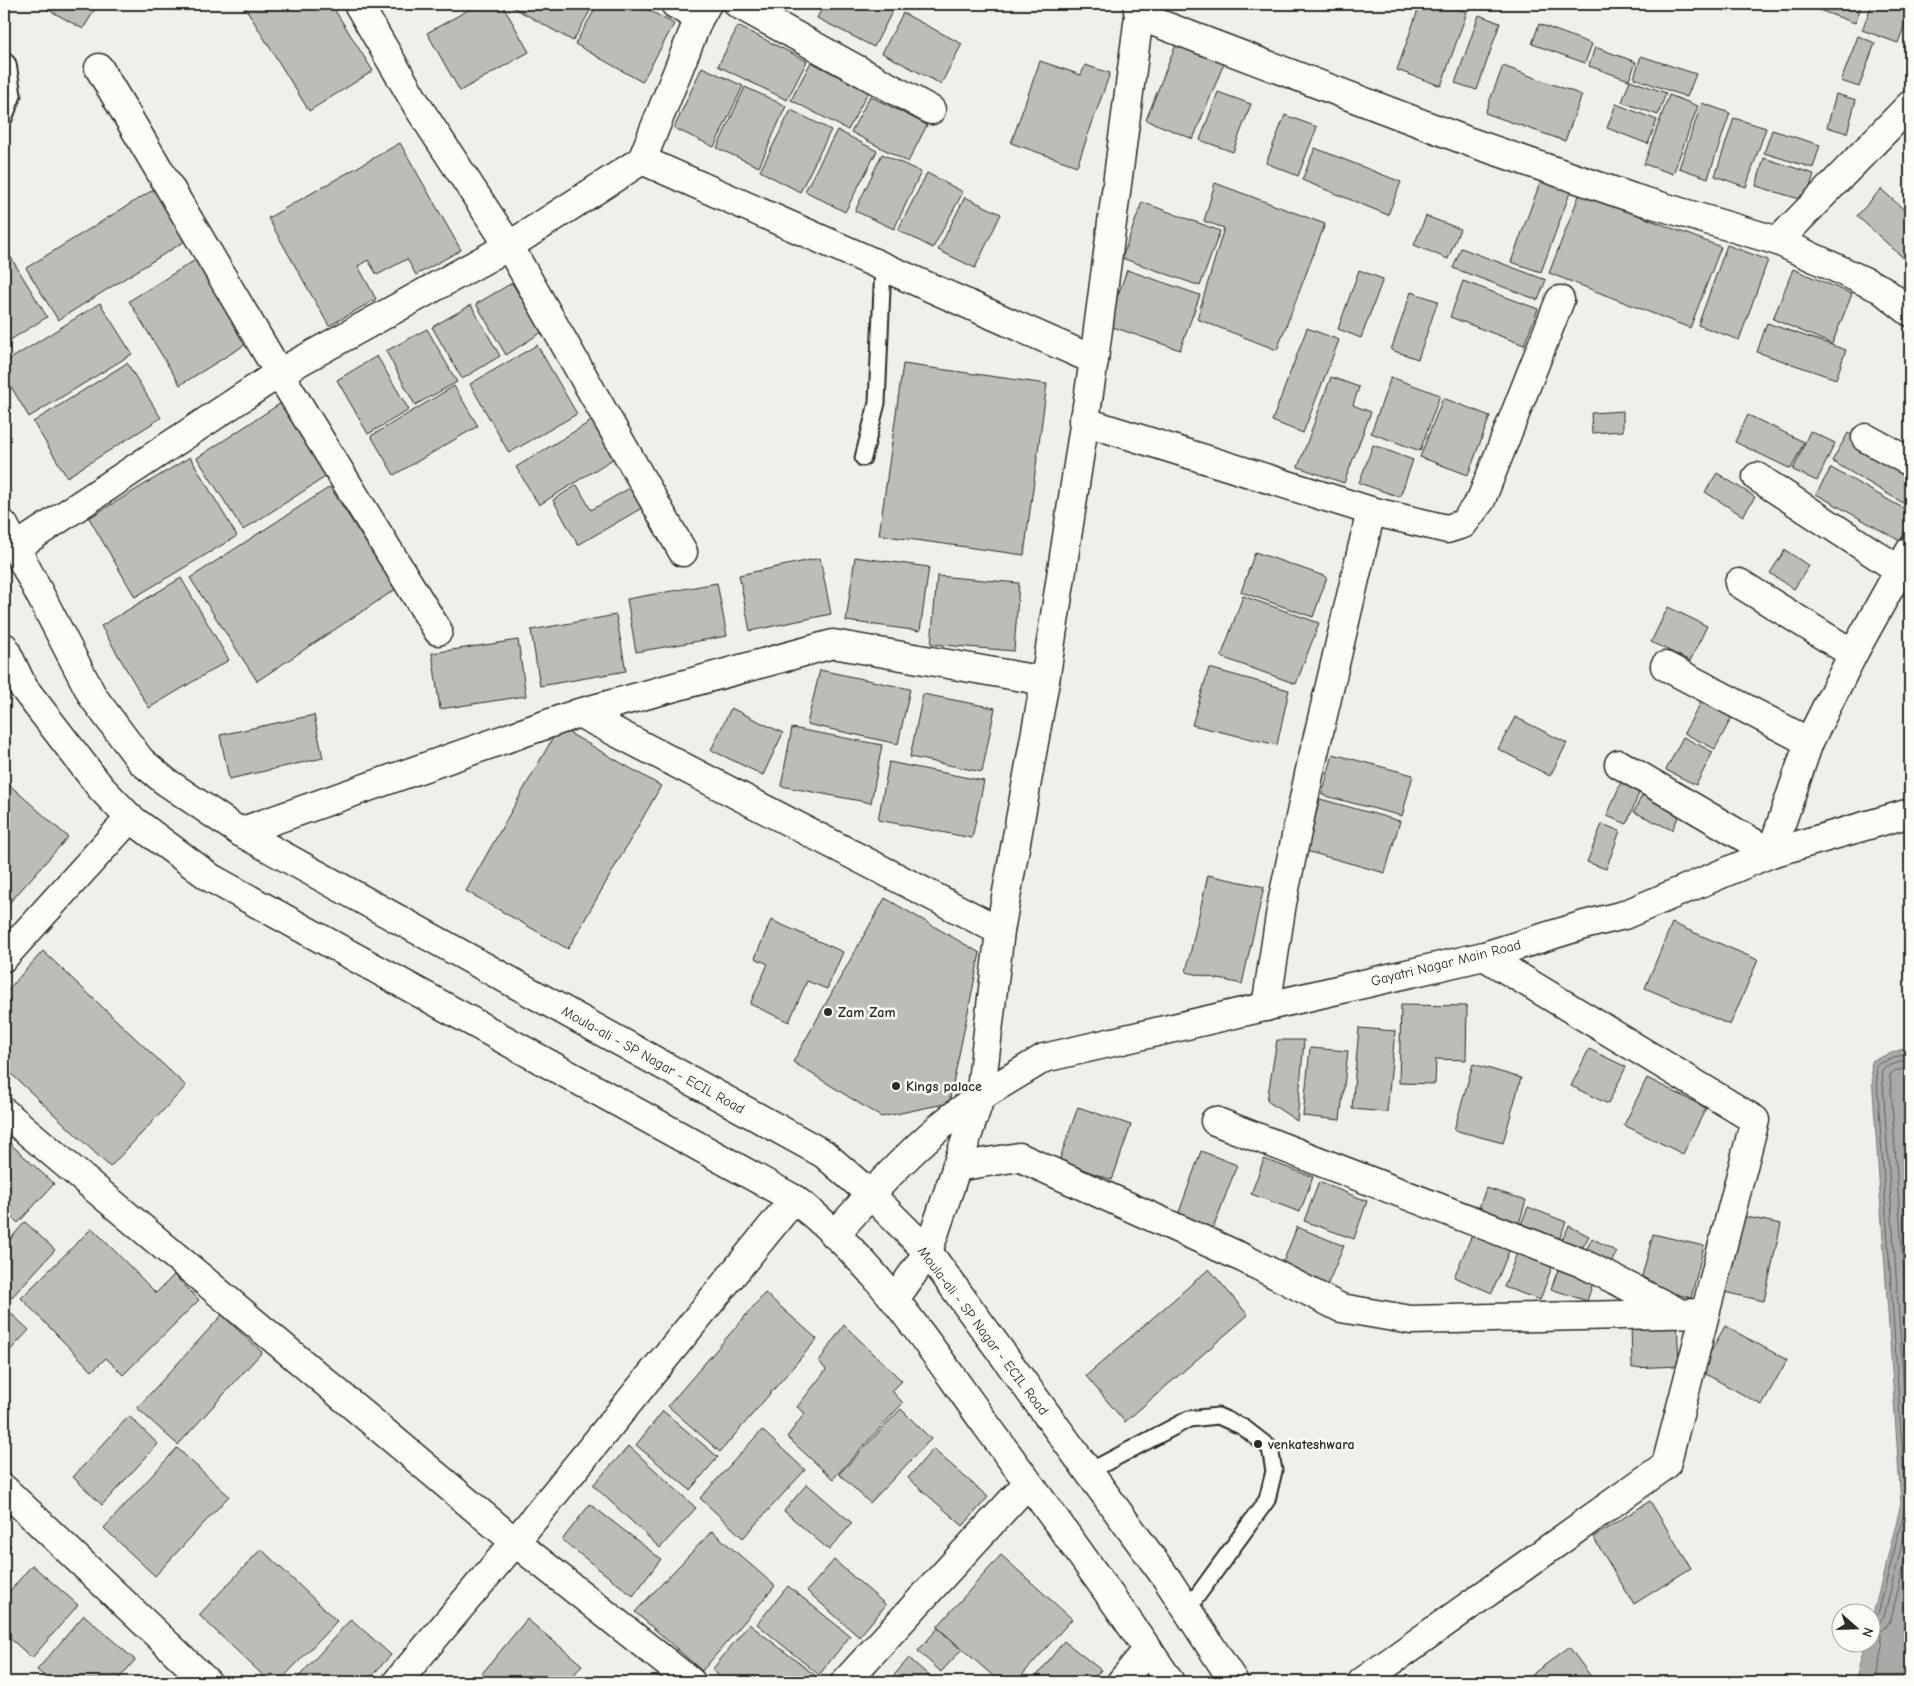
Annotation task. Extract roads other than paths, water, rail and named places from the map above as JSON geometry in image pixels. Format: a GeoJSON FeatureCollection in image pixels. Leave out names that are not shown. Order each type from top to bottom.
{"type":"FeatureCollection","features":[{"type":"Feature","properties":{"kind":"street"},"geometry":{"type":"LineString","coordinates":[[358,4],[418,107],[509,246],[683,552]]}},
{"type":"Feature","properties":{"kind":"street"},"geometry":{"type":"LineString","coordinates":[[9,537],[279,372],[509,246],[642,160],[703,11],[675,4]]}},
{"type":"Feature","properties":{"kind":"street"},"geometry":{"type":"LineString","coordinates":[[738,4],[931,110]]}},
{"type":"Feature","properties":{"kind":"street"},"geometry":{"type":"LineString","coordinates":[[895,1299],[928,1252],[980,1098],[1000,931],[1044,681],[1094,360],[1138,10],[1470,142],[1633,198],[1778,241],[1881,289],[1910,312]]}},
{"type":"Feature","properties":{"kind":"street"},"geometry":{"type":"LineString","coordinates":[[99,68],[279,372],[438,631]]}},
{"type":"Feature","properties":{"kind":"street"},"geometry":{"type":"LineString","coordinates":[[1778,241],[1910,105]]}},
{"type":"Feature","properties":{"kind":"street"},"geometry":{"type":"LineString","coordinates":[[642,160],[1094,360]]}},
{"type":"Feature","properties":{"kind":"street"},"geometry":{"type":"LineString","coordinates":[[1083,421],[1370,511],[1446,529],[1463,524],[1481,500],[1560,300]]}},
{"type":"Feature","properties":{"kind":"street"},"geometry":{"type":"LineString","coordinates":[[1866,438],[1910,462]]}},
{"type":"Feature","properties":{"kind":"street"},"geometry":{"type":"LineString","coordinates":[[1619,764],[1771,853],[1809,742],[1853,654],[1907,566],[1757,477]]}},
{"type":"Feature","properties":{"kind":"street"},"geometry":{"type":"LineString","coordinates":[[1266,1007],[1282,903],[1310,770],[1370,511]]}},
{"type":"Feature","properties":{"kind":"street","name":"Moula-ali - SP Nagar - ECIL Road"},"geometry":{"type":"LineString","coordinates":[[9,537],[94,697],[141,761],[165,781],[240,832],[824,1154],[870,1194],[928,1252],[1167,1579],[1234,1682]]}},
{"type":"Feature","properties":{"kind":"street"},"geometry":{"type":"LineString","coordinates":[[1739,583],[1853,654]]}},
{"type":"Feature","properties":{"kind":"street"},"geometry":{"type":"LineString","coordinates":[[240,832],[579,713],[833,644],[1044,681]]}},
{"type":"Feature","properties":{"kind":"street"},"geometry":{"type":"LineString","coordinates":[[4,646],[14,682],[101,788],[130,818],[212,878],[794,1200],[820,1219],[895,1299],[1124,1613],[1170,1682]]}},
{"type":"Feature","properties":{"kind":"street"},"geometry":{"type":"LineString","coordinates":[[1665,666],[1809,742]]}},
{"type":"Feature","properties":{"kind":"street"},"geometry":{"type":"LineString","coordinates":[[579,713],[1000,931]]}},
{"type":"Feature","properties":{"kind":"street","name":"Gayatri Nagar Main Road"},"geometry":{"type":"LineString","coordinates":[[835,1235],[870,1194],[942,1125],[980,1098],[1044,1058],[1484,956],[1584,924],[1624,915],[1771,853],[1910,813]]}},
{"type":"Feature","properties":{"kind":"street"},"geometry":{"type":"LineString","coordinates":[[4,957],[130,818]]}},
{"type":"Feature","properties":{"kind":"street"},"geometry":{"type":"LineString","coordinates":[[1362,1682],[1666,1465],[1693,1314],[1755,1120],[1484,956]]}},
{"type":"Feature","properties":{"kind":"street"},"geometry":{"type":"LineString","coordinates":[[4,1112],[515,1542],[691,1682]]}},
{"type":"Feature","properties":{"kind":"street"},"geometry":{"type":"LineString","coordinates":[[1215,1121],[1582,1263],[1693,1314]]}},
{"type":"Feature","properties":{"kind":"street"},"geometry":{"type":"LineString","coordinates":[[956,1167],[1019,1157],[1243,1258],[1342,1308],[1411,1320],[1693,1314]]}},
{"type":"Feature","properties":{"kind":"street"},"geometry":{"type":"LineString","coordinates":[[397,1682],[515,1542],[794,1200]]}},
{"type":"Feature","properties":{"kind":"street"},"geometry":{"type":"LineString","coordinates":[[845,1682],[1028,1483]]}},
{"type":"Feature","properties":{"kind":"street"},"geometry":{"type":"LineString","coordinates":[[4,1490],[207,1682]]}},
{"type":"Feature","properties":{"kind":"street"},"geometry":{"type":"LineString","coordinates":[[1121,1682],[1148,1649]]}},
{"type":"Feature","properties":{"kind":"lane"},"geometry":{"type":"LineString","coordinates":[[4,59],[8,64],[13,96],[4,119]]}},
{"type":"Feature","properties":{"kind":"lane"},"geometry":{"type":"LineString","coordinates":[[863,458],[877,403],[882,266]]}},
{"type":"Feature","properties":{"kind":"lane"},"geometry":{"type":"LineString","coordinates":[[1088,1472],[1189,1419],[1218,1416],[1243,1427],[1270,1448],[1274,1471],[1267,1500],[1186,1610]]}},
{"type":"Feature","properties":{"kind":"water"},"geometry":{"type":"Polygon","coordinates":[[[1910,1046],[1910,1682],[1855,1682],[1862,1654],[1882,1654],[1882,1604],[1876,1604],[1901,1504],[1871,1061],[1910,1046]]]}},
{"type":"Feature","properties":{"kind":"place","name":"Zam Zam"},"geometry":{"type":"Point","coordinates":[828,1012]}},
{"type":"Feature","properties":{"kind":"place","name":"Kings palace"},"geometry":{"type":"Point","coordinates":[896,1086]}},
{"type":"Feature","properties":{"kind":"place","name":"venkateshwara"},"geometry":{"type":"Point","coordinates":[1258,1444]}}]}
